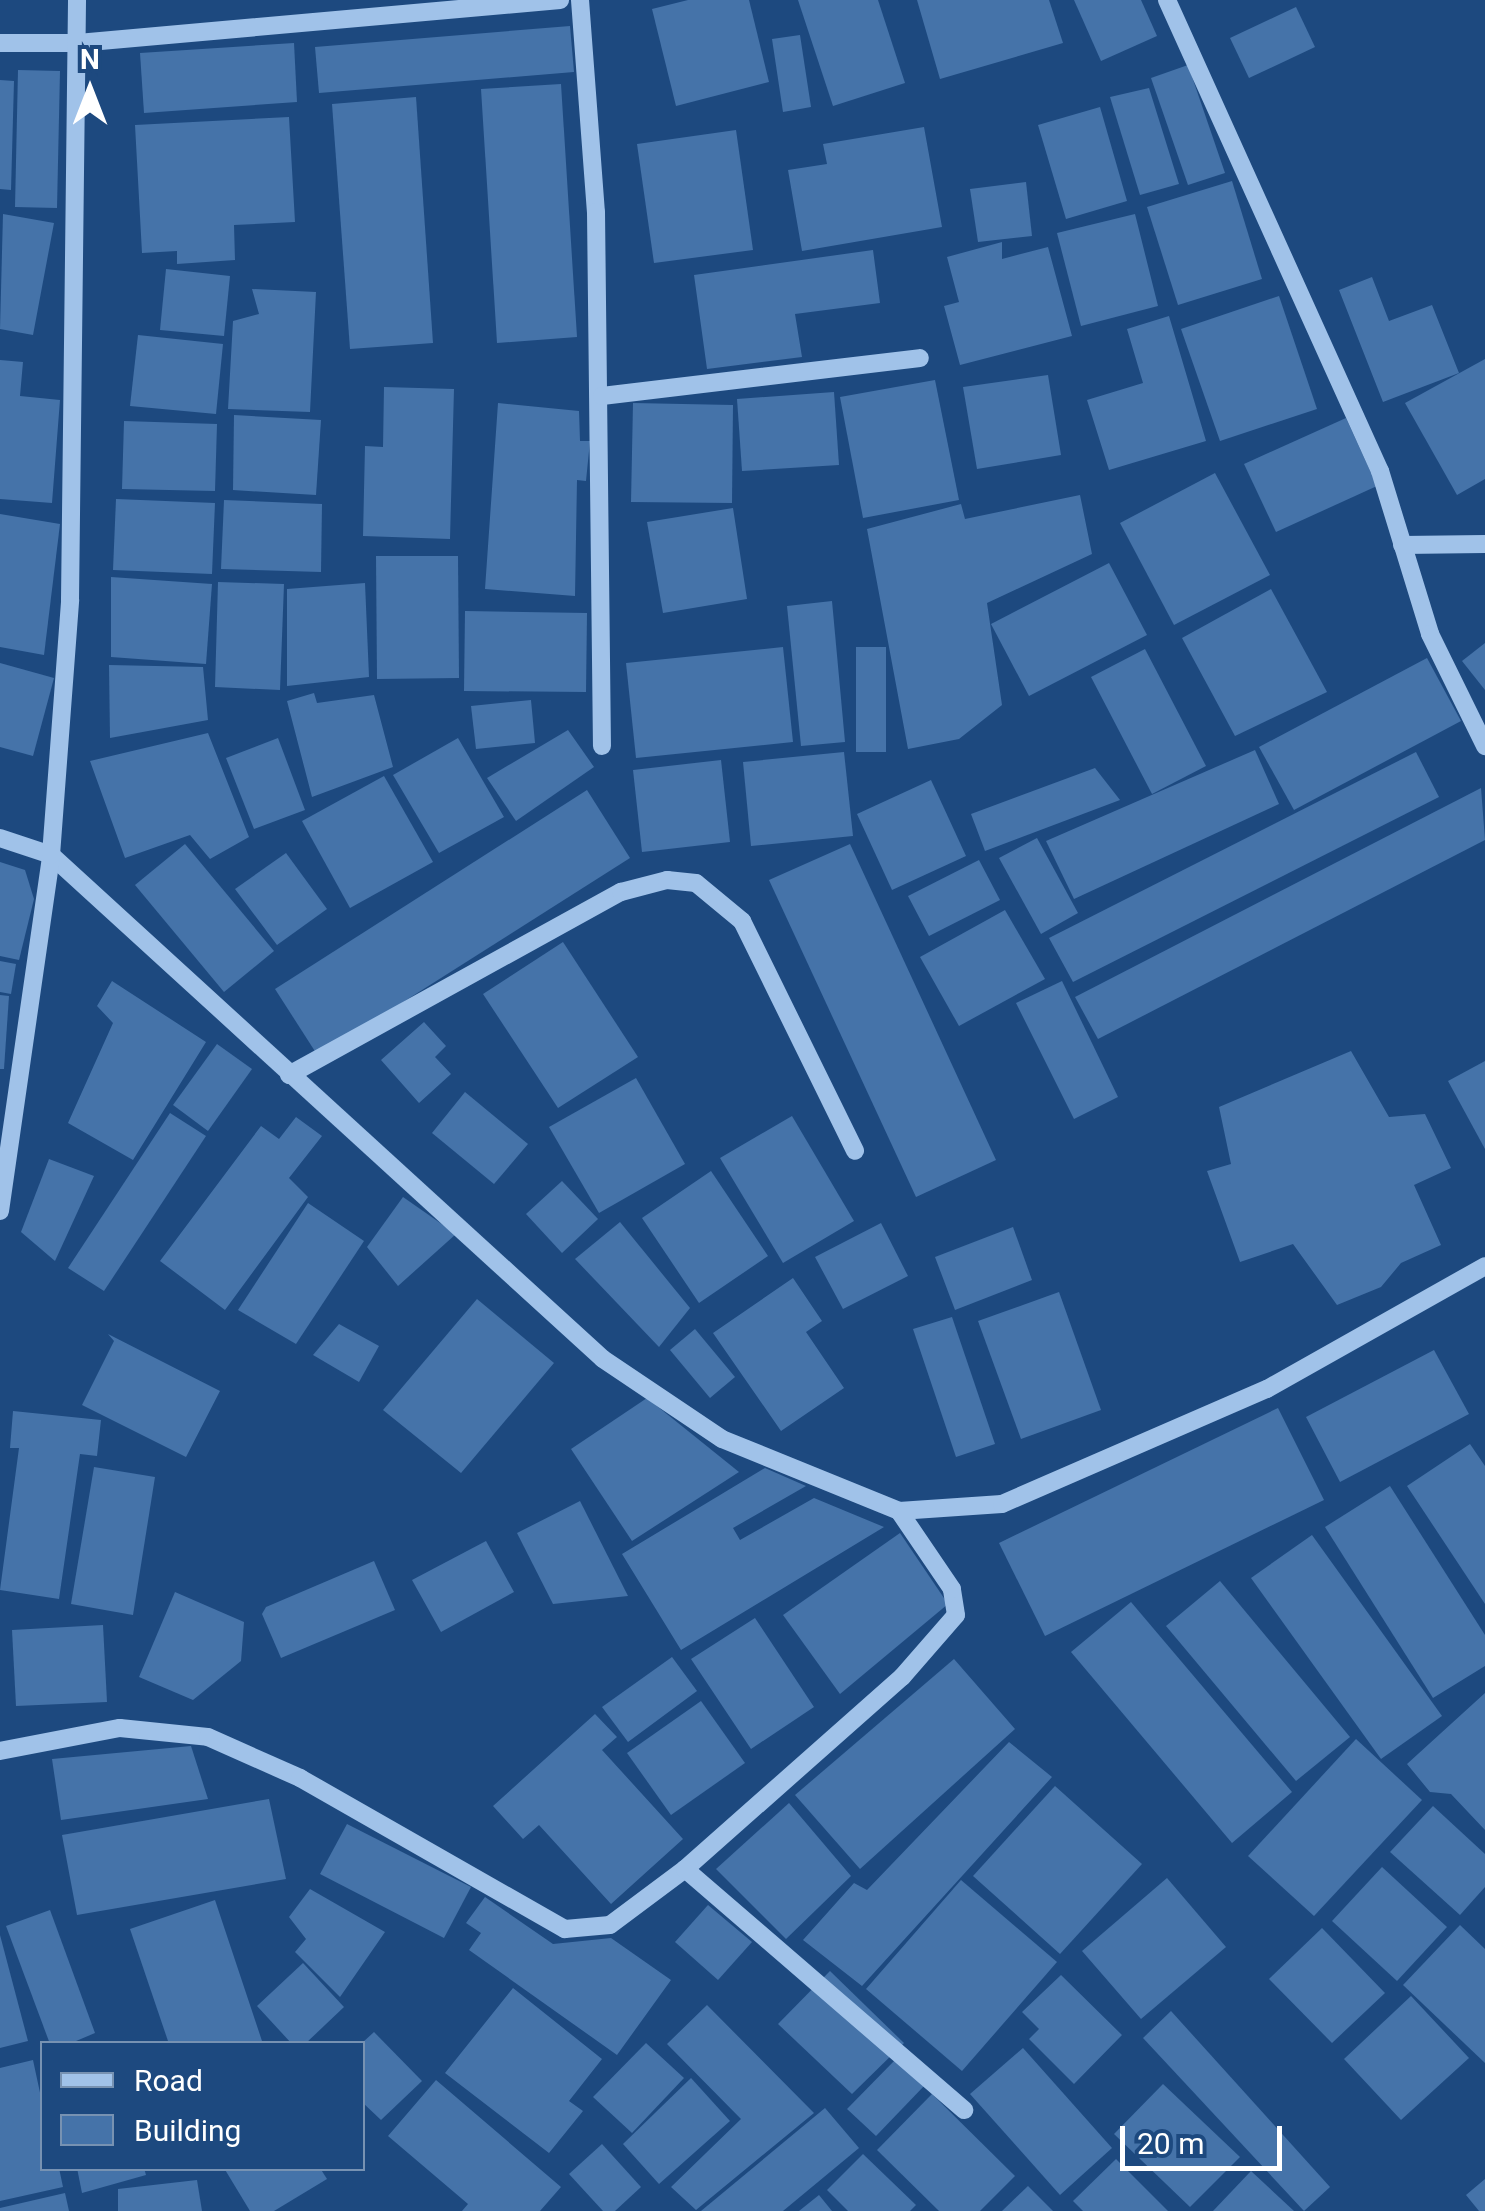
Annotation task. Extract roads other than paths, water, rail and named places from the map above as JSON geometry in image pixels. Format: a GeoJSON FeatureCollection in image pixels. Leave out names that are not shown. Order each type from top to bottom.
{"type":"FeatureCollection","features":[{"type":"Feature","properties":{"kind":"street"},"geometry":{"type":"LineString","coordinates":[[0,1211],[52,855],[70,600],[76,0]]}},
{"type":"Feature","properties":{"kind":"street"},"geometry":{"type":"LineString","coordinates":[[0,43],[78,43],[560,0]]}},
{"type":"Feature","properties":{"kind":"street"},"geometry":{"type":"LineString","coordinates":[[580,0],[602,396],[602,746]]}},
{"type":"Feature","properties":{"kind":"street"},"geometry":{"type":"LineString","coordinates":[[1167,0],[1380,472],[1430,634],[1485,746]]}},
{"type":"Feature","properties":{"kind":"street"},"geometry":{"type":"LineString","coordinates":[[602,396],[920,358]]}},
{"type":"Feature","properties":{"kind":"street"},"geometry":{"type":"LineString","coordinates":[[1402,545],[1485,544]]}},
{"type":"Feature","properties":{"kind":"street"},"geometry":{"type":"LineString","coordinates":[[0,838],[52,855],[289,1075],[420,1186],[603,1359],[722,1438],[898,1511],[1002,1504],[1266,1390],[1485,1266]]}},
{"type":"Feature","properties":{"kind":"street"},"geometry":{"type":"LineString","coordinates":[[289,1075],[621,892],[667,880],[696,883],[742,920],[855,1150]]}},
{"type":"Feature","properties":{"kind":"street"},"geometry":{"type":"LineString","coordinates":[[0,1752],[120,1728],[208,1738],[300,1778],[565,1929],[610,1925],[685,1869],[902,1676],[956,1615],[952,1589],[898,1511]]}},
{"type":"Feature","properties":{"kind":"street"},"geometry":{"type":"LineString","coordinates":[[685,1869],[964,2110]]}}]}
